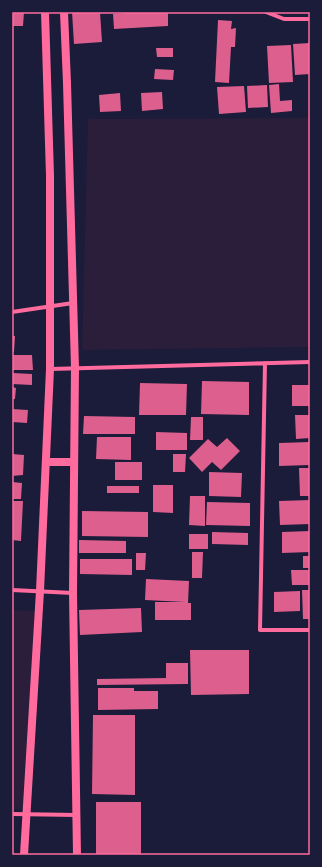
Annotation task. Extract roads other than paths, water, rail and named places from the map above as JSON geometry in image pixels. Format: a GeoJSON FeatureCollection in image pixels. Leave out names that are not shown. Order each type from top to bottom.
{"type":"FeatureCollection","features":[{"type":"Feature","properties":{"kind":"main road"},"geometry":{"type":"LineString","coordinates":[[24,855],[40,591],[50,369],[50,176],[45,12]]}},
{"type":"Feature","properties":{"kind":"main road"},"geometry":{"type":"LineString","coordinates":[[64,12],[68,83],[75,368],[73,593],[77,855]]}},
{"type":"Feature","properties":{"kind":"main road"},"geometry":{"type":"LineString","coordinates":[[46,462],[74,462]]}},
{"type":"Feature","properties":{"kind":"street"},"geometry":{"type":"LineString","coordinates":[[266,12],[284,19],[310,19]]}},
{"type":"Feature","properties":{"kind":"street"},"geometry":{"type":"LineString","coordinates":[[12,312],[73,303]]}},
{"type":"Feature","properties":{"kind":"street"},"geometry":{"type":"LineString","coordinates":[[50,369],[310,362]]}},
{"type":"Feature","properties":{"kind":"street"},"geometry":{"type":"LineString","coordinates":[[265,363],[260,630],[310,630]]}},
{"type":"Feature","properties":{"kind":"street"},"geometry":{"type":"LineString","coordinates":[[12,590],[73,593]]}},
{"type":"Feature","properties":{"kind":"street"},"geometry":{"type":"LineString","coordinates":[[12,814],[77,815]]}}]}
